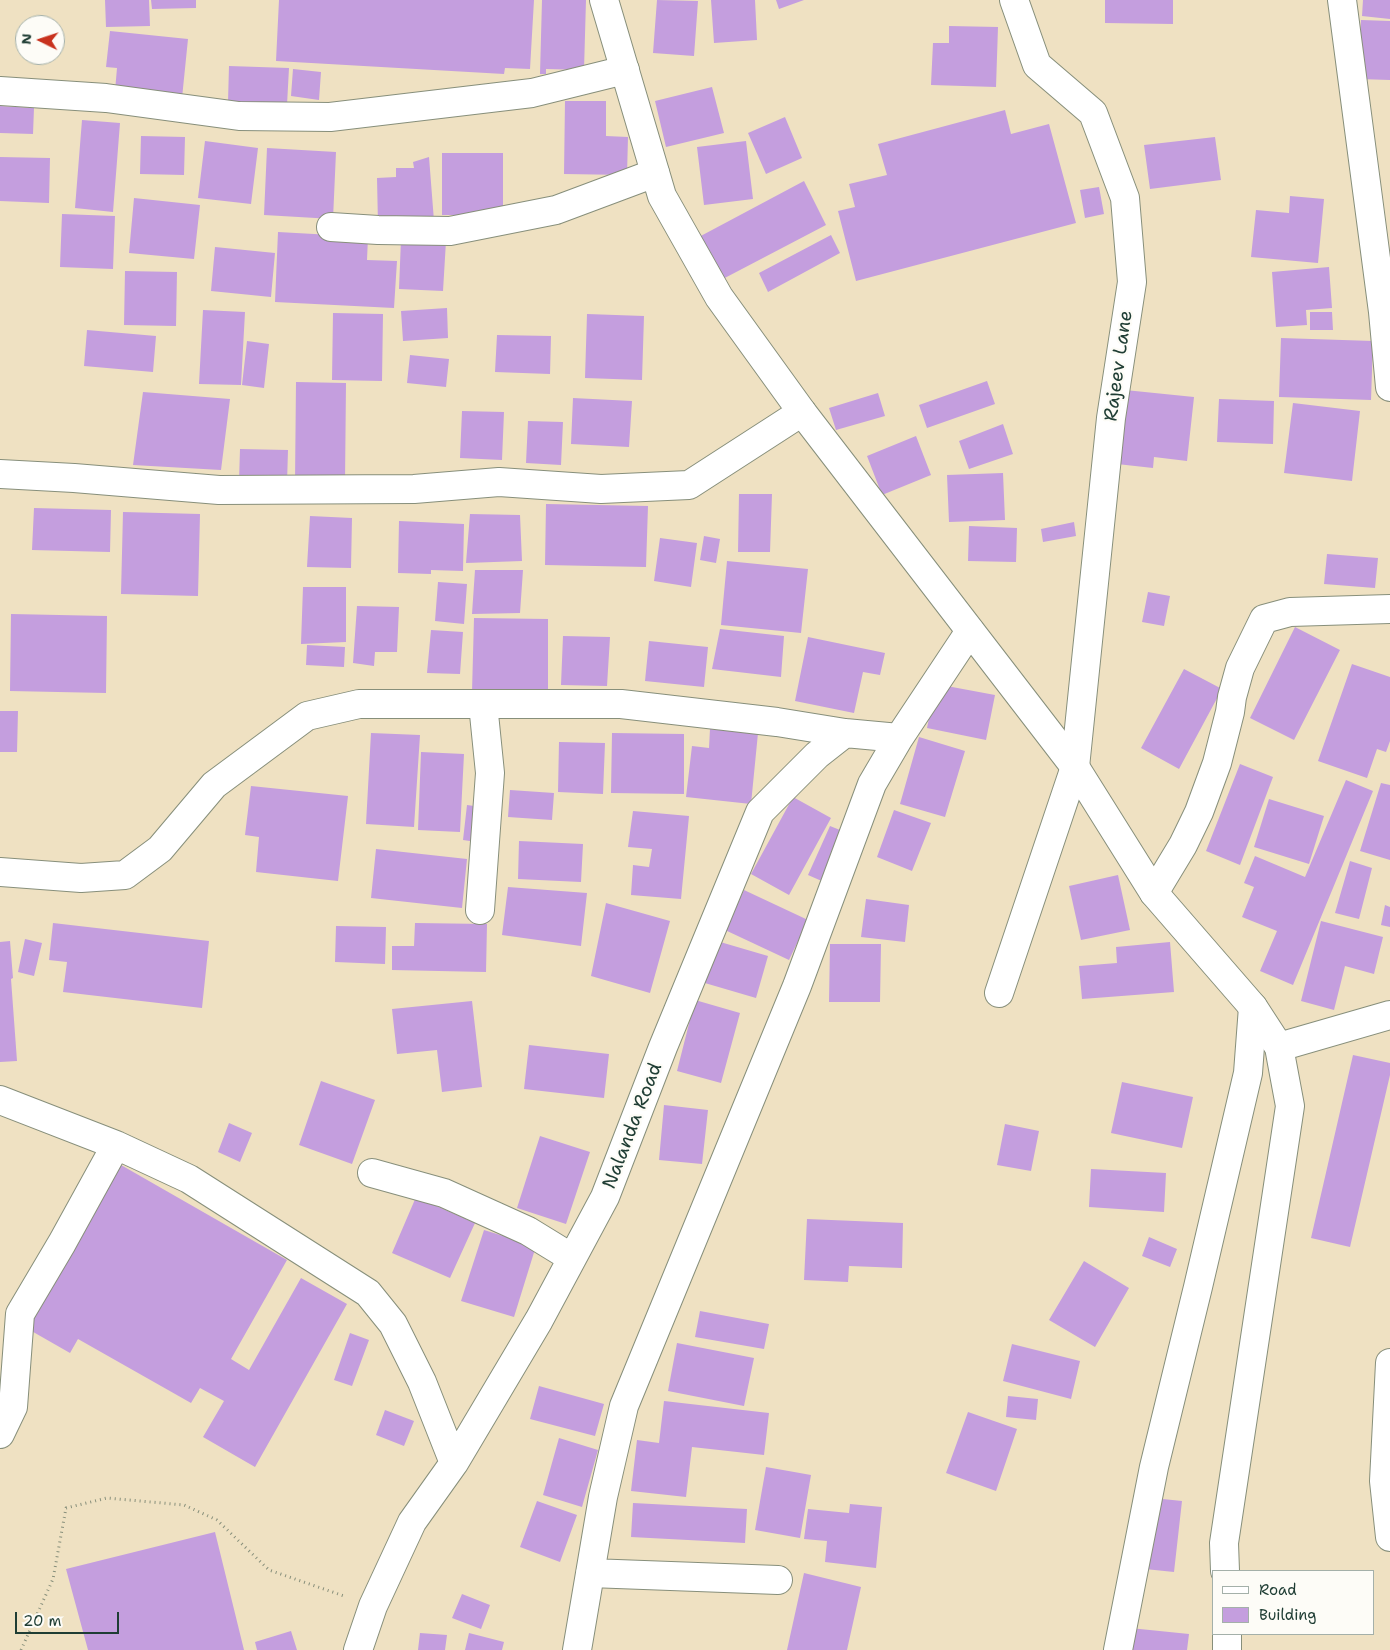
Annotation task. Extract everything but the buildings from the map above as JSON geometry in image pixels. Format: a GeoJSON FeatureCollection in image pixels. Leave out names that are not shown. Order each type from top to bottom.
{"type":"FeatureCollection","features":[{"type":"Feature","properties":{"kind":"street"},"geometry":{"type":"LineString","coordinates":[[604,0],[662,196],[719,297],[802,412],[1075,767],[1154,893],[1253,1007],[1279,1047],[1290,1106],[1224,1544],[1225,1570]]}},
{"type":"Feature","properties":{"kind":"street","name":"Rajeev Lane"},"geometry":{"type":"LineString","coordinates":[[1000,993],[1075,767],[1111,418],[1132,282],[1125,198],[1093,113],[1037,65],[1014,0]]}},
{"type":"Feature","properties":{"kind":"street"},"geometry":{"type":"LineString","coordinates":[[1342,0],[1383,312],[1390,387]]}},
{"type":"Feature","properties":{"kind":"street"},"geometry":{"type":"LineString","coordinates":[[0,91],[106,98],[239,116],[330,117],[532,93],[625,70]]}},
{"type":"Feature","properties":{"kind":"street"},"geometry":{"type":"LineString","coordinates":[[331,227],[450,231],[556,210],[655,173]]}},
{"type":"Feature","properties":{"kind":"street"},"geometry":{"type":"LineString","coordinates":[[0,474],[219,490],[414,489],[499,482],[601,489],[689,485],[802,412]]}},
{"type":"Feature","properties":{"kind":"street"},"geometry":{"type":"LineString","coordinates":[[1154,893],[1183,845],[1199,812],[1217,763],[1240,668],[1264,619],[1290,612],[1390,609]]}},
{"type":"Feature","properties":{"kind":"street"},"geometry":{"type":"LineString","coordinates":[[577,1650],[603,1497],[624,1406],[797,986],[872,784],[899,738],[970,631]]}},
{"type":"Feature","properties":{"kind":"street"},"geometry":{"type":"LineString","coordinates":[[0,872],[81,878],[125,876],[160,849],[214,785],[307,716],[360,704],[621,704],[777,722],[845,733],[899,738]]}},
{"type":"Feature","properties":{"kind":"street"},"geometry":{"type":"LineString","coordinates":[[480,910],[490,773],[483,704]]}},
{"type":"Feature","properties":{"kind":"street","name":"Nalanda Road"},"geometry":{"type":"LineString","coordinates":[[358,1650],[373,1606],[412,1522],[454,1463],[539,1320],[605,1197],[663,1046],[760,812],[817,755],[845,733]]}},
{"type":"Feature","properties":{"kind":"street"},"geometry":{"type":"LineString","coordinates":[[1118,1650],[1154,1467],[1248,1073],[1253,1007]]}},
{"type":"Feature","properties":{"kind":"street"},"geometry":{"type":"LineString","coordinates":[[1279,1047],[1390,1014]]}},
{"type":"Feature","properties":{"kind":"street"},"geometry":{"type":"LineString","coordinates":[[0,1100],[116,1144],[189,1179],[368,1293],[393,1324],[422,1382],[454,1463]]}},
{"type":"Feature","properties":{"kind":"street"},"geometry":{"type":"LineString","coordinates":[[0,1434],[13,1407],[20,1314],[62,1243],[116,1144]]}},
{"type":"Feature","properties":{"kind":"street"},"geometry":{"type":"LineString","coordinates":[[372,1173],[444,1193],[528,1231],[572,1258]]}},
{"type":"Feature","properties":{"kind":"street"},"geometry":{"type":"LineString","coordinates":[[1390,1363],[1384,1481],[1390,1537]]}},
{"type":"Feature","properties":{"kind":"street"},"geometry":{"type":"LineString","coordinates":[[590,1573],[778,1580]]}},
{"type":"Feature","properties":{"kind":"street"},"geometry":{"type":"LineString","coordinates":[[1227,1635],[1228,1650]]}},
{"type":"Feature","properties":{"kind":"path"},"geometry":{"type":"LineString","coordinates":[[21,1650],[53,1579],[66,1508],[107,1498],[184,1505],[217,1520],[268,1570],[373,1606]]}}]}
